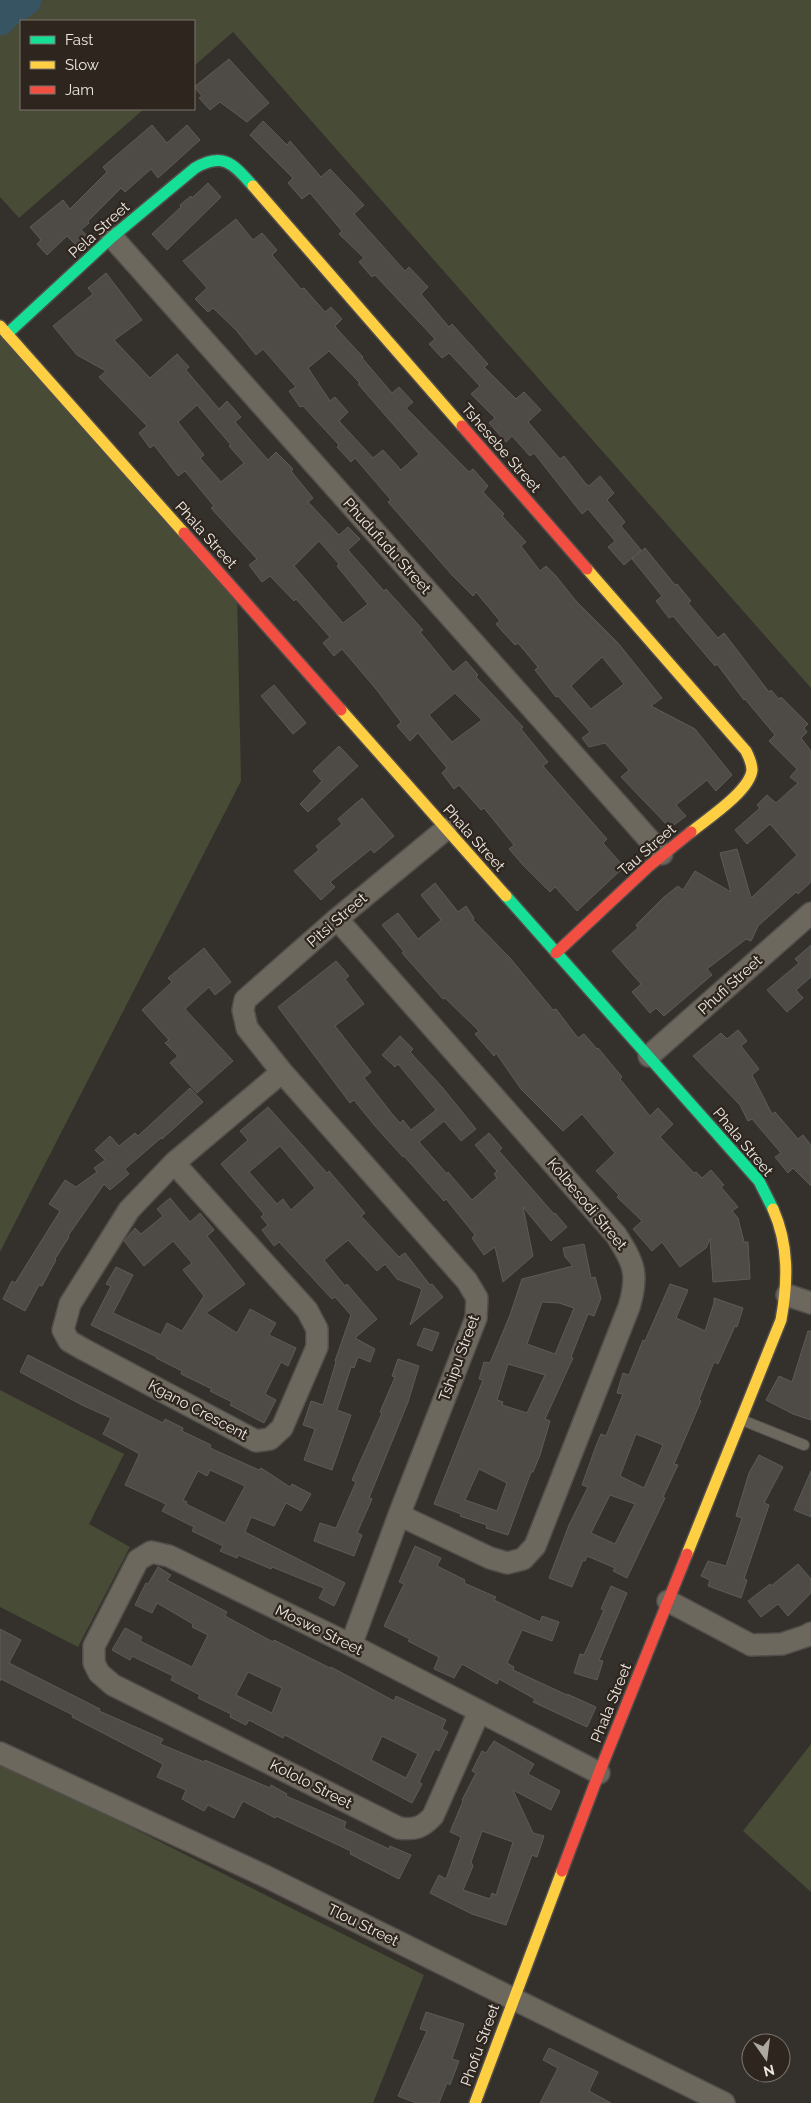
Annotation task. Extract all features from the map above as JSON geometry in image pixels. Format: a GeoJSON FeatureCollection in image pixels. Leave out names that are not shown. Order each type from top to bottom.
{"type":"FeatureCollection","features":[{"type":"Feature","properties":{"kind":"street","name":"Pela Street"},"geometry":{"type":"LineString","coordinates":[[3,330],[189,172],[202,163],[218,159]]}},
{"type":"Feature","properties":{"kind":"street","name":"Tshesebe Street"},"geometry":{"type":"LineString","coordinates":[[218,159],[235,166],[746,750],[752,767]]}},
{"type":"Feature","properties":{"kind":"street","name":"Phudufudu Street"},"geometry":{"type":"LineString","coordinates":[[112,237],[662,854]]}},
{"type":"Feature","properties":{"kind":"street","name":"Phala Street"},"geometry":{"type":"LineString","coordinates":[[3,330],[759,1181],[771,1202],[780,1224],[788,1273],[787,1295],[774,1339],[599,1774],[513,1998]]}},
{"type":"Feature","properties":{"kind":"street","name":"Tau Street"},"geometry":{"type":"LineString","coordinates":[[556,953],[662,854],[741,791],[750,776],[752,767]]}},
{"type":"Feature","properties":{"kind":"street","name":"Pitsi Street"},"geometry":{"type":"LineString","coordinates":[[244,1020],[245,1000],[337,919],[446,829]]}},
{"type":"Feature","properties":{"kind":"street","name":"Phufi Street"},"geometry":{"type":"LineString","coordinates":[[649,1056],[811,913]]}},
{"type":"Feature","properties":{"kind":"street","name":"Kolbesodi Street"},"geometry":{"type":"LineString","coordinates":[[337,919],[616,1235],[634,1267],[633,1292],[629,1307],[535,1546],[523,1559],[508,1563],[490,1558],[399,1514]]}},
{"type":"Feature","properties":{"kind":"street","name":"Tshipu Street"},"geometry":{"type":"LineString","coordinates":[[244,1020],[247,1028],[282,1072],[467,1281],[477,1298],[476,1318],[399,1514],[351,1645]]}},
{"type":"Feature","properties":{"kind":"street","name":"Kgano Crescent"},"geometry":{"type":"LineString","coordinates":[[174,1163],[308,1310],[318,1329],[317,1347],[286,1419],[282,1428],[270,1439],[256,1441],[69,1341],[64,1336],[63,1330],[70,1304],[128,1210],[174,1163],[282,1072]]}},
{"type":"Feature","properties":{"kind":"street"},"geometry":{"type":"LineString","coordinates":[[787,1295],[811,1303]]}},
{"type":"Feature","properties":{"kind":"street","name":"Moswe Street"},"geometry":{"type":"LineString","coordinates":[[94,1663],[94,1646],[128,1577],[138,1560],[151,1552],[169,1556],[351,1645],[599,1774]]}},
{"type":"Feature","properties":{"kind":"street"},"geometry":{"type":"LineString","coordinates":[[668,1601],[751,1645],[782,1644],[811,1633]]}},
{"type":"Feature","properties":{"kind":"street","name":"Kololo Street"},"geometry":{"type":"LineString","coordinates":[[94,1663],[99,1673],[112,1685],[399,1828],[412,1830],[423,1827],[433,1816],[480,1712]]}},
{"type":"Feature","properties":{"kind":"street","name":"Tlou Street"},"geometry":{"type":"LineString","coordinates":[[0,1753],[266,1876],[513,1998],[715,2101]]}},
{"type":"Feature","properties":{"kind":"street","name":"Phofu Street"},"geometry":{"type":"LineString","coordinates":[[475,2103],[513,1998]]}},
{"type":"Feature","properties":{"kind":"lane"},"geometry":{"type":"LineString","coordinates":[[741,1419],[804,1445]]}},
{"type":"Feature","properties":{"kind":"green space"},"geometry":{"type":"Polygon","coordinates":[[[0,0],[811,0],[811,688],[233,32],[195,65],[195,20],[20,20],[20,110],[143,110],[19,218],[0,197],[0,0]]]}},
{"type":"Feature","properties":{"kind":"green space"},"geometry":{"type":"Polygon","coordinates":[[[0,333],[237,591],[241,781],[0,1252],[0,333]]]}},
{"type":"Feature","properties":{"kind":"green space"},"geometry":{"type":"Polygon","coordinates":[[[0,1390],[124,1454],[89,1524],[130,1547],[78,1647],[0,1607],[0,1390]]]}},
{"type":"Feature","properties":{"kind":"green space"},"geometry":{"type":"Polygon","coordinates":[[[811,1744],[811,1892],[743,1831],[811,1744]]]}},
{"type":"Feature","properties":{"kind":"green space"},"geometry":{"type":"Polygon","coordinates":[[[0,1761],[424,1975],[373,2103],[0,2103],[0,1761]]]}},
{"type":"Feature","properties":{"kind":"building"},"geometry":{"type":"Polygon","coordinates":[[[229,59],[269,103],[247,122],[220,102],[210,110],[199,98],[202,96],[195,86],[229,59]]]}},
{"type":"Feature","properties":{"kind":"building"},"geometry":{"type":"Polygon","coordinates":[[[263,121],[287,145],[290,141],[321,177],[330,169],[364,205],[354,214],[405,271],[409,267],[428,287],[421,294],[449,327],[452,324],[488,364],[484,367],[516,399],[524,392],[541,410],[528,422],[560,459],[564,456],[589,486],[600,476],[614,493],[607,500],[625,522],[621,526],[641,550],[624,565],[608,547],[615,541],[588,509],[582,514],[534,453],[530,456],[512,436],[506,442],[489,423],[495,418],[471,394],[480,386],[449,353],[442,358],[429,344],[435,339],[375,275],[372,277],[359,262],[364,258],[339,234],[342,231],[310,193],[302,199],[288,183],[293,178],[250,135],[263,121]]]}},
{"type":"Feature","properties":{"kind":"building"},"geometry":{"type":"Polygon","coordinates":[[[152,125],[167,143],[187,125],[200,140],[158,178],[151,169],[125,192],[121,188],[81,230],[89,237],[78,247],[67,236],[47,255],[37,244],[41,240],[30,227],[63,200],[70,209],[107,172],[103,167],[152,125]]]}},
{"type":"Feature","properties":{"kind":"building"},"geometry":{"type":"Polygon","coordinates":[[[208,183],[221,197],[167,250],[152,234],[181,207],[180,205],[191,196],[192,198],[208,183]]]}},
{"type":"Feature","properties":{"kind":"building"},"geometry":{"type":"Polygon","coordinates":[[[236,219],[253,240],[262,233],[277,250],[272,255],[301,289],[304,288],[325,312],[331,307],[342,319],[335,326],[392,393],[399,387],[413,402],[406,408],[469,472],[473,469],[488,486],[483,492],[504,514],[502,516],[526,542],[521,546],[540,571],[546,566],[576,601],[618,643],[662,698],[651,706],[695,729],[732,775],[716,791],[707,780],[676,805],[686,816],[670,828],[621,777],[629,770],[605,743],[589,747],[582,738],[590,732],[558,696],[556,697],[535,670],[538,667],[518,643],[515,645],[496,624],[500,621],[476,592],[473,596],[452,575],[388,502],[391,500],[355,458],[351,462],[337,447],[339,445],[303,406],[300,407],[289,391],[296,387],[263,349],[256,355],[236,330],[213,308],[208,312],[195,299],[207,288],[183,261],[236,219]],[[329,351],[308,368],[330,401],[335,397],[348,412],[339,421],[373,458],[383,450],[401,470],[419,454],[358,384],[360,383],[329,351]],[[602,657],[571,686],[591,709],[624,684],[602,657]]]}},
{"type":"Feature","properties":{"kind":"building"},"geometry":{"type":"Polygon","coordinates":[[[106,273],[142,320],[114,340],[150,378],[177,354],[189,367],[186,370],[219,409],[227,401],[241,417],[235,422],[268,460],[276,452],[293,469],[291,471],[313,498],[308,502],[339,535],[348,527],[360,539],[348,550],[384,591],[386,589],[423,630],[420,632],[453,672],[466,661],[478,675],[476,677],[523,727],[521,729],[548,762],[543,766],[607,839],[603,843],[624,867],[577,911],[555,887],[550,892],[523,865],[509,849],[514,845],[484,808],[481,810],[459,785],[454,789],[442,773],[447,768],[418,733],[410,741],[397,726],[401,722],[342,649],[334,656],[323,643],[330,637],[296,599],[294,601],[270,576],[262,582],[249,565],[257,559],[211,508],[214,506],[185,471],[178,476],[154,445],[150,448],[139,433],[147,426],[99,377],[106,371],[77,355],[53,326],[93,294],[88,288],[106,273]],[[197,405],[178,422],[204,455],[200,458],[221,482],[244,463],[197,405]],[[319,541],[294,566],[343,623],[368,604],[337,566],[339,564],[319,541]],[[455,693],[429,715],[452,742],[482,720],[455,693]]]}},
{"type":"Feature","properties":{"kind":"building"},"geometry":{"type":"Polygon","coordinates":[[[645,548],[675,585],[677,584],[691,601],[688,603],[718,638],[724,633],[769,692],[771,690],[779,699],[781,697],[808,724],[804,728],[807,732],[801,738],[811,751],[811,882],[798,894],[796,892],[758,926],[751,941],[746,939],[707,969],[712,975],[664,1016],[656,1008],[650,1013],[632,992],[641,984],[612,951],[638,928],[636,925],[664,897],[678,886],[683,890],[695,871],[731,892],[720,853],[737,849],[751,898],[797,855],[770,824],[747,844],[735,830],[760,808],[757,805],[767,795],[776,803],[798,783],[790,777],[797,769],[769,741],[775,735],[744,700],[717,664],[715,666],[673,616],[669,618],[656,601],[662,596],[632,559],[645,548]]]}},
{"type":"Feature","properties":{"kind":"building"},"geometry":{"type":"Polygon","coordinates":[[[274,685],[306,723],[293,734],[261,696],[274,685]]]}},
{"type":"Feature","properties":{"kind":"building"},"geometry":{"type":"Polygon","coordinates":[[[339,746],[358,766],[308,812],[300,804],[322,781],[313,771],[339,746]]]}},
{"type":"Feature","properties":{"kind":"building"},"geometry":{"type":"Polygon","coordinates":[[[362,798],[394,836],[374,853],[371,849],[330,882],[335,887],[321,900],[294,871],[319,850],[316,846],[342,824],[338,819],[362,798]]]}},
{"type":"Feature","properties":{"kind":"building"},"geometry":{"type":"Polygon","coordinates":[[[435,883],[458,912],[466,906],[474,918],[473,920],[510,958],[553,1010],[556,1009],[578,1038],[584,1034],[598,1048],[650,1116],[658,1108],[673,1124],[660,1137],[694,1173],[696,1172],[702,1178],[711,1170],[724,1185],[721,1187],[738,1207],[732,1211],[738,1218],[744,1242],[748,1242],[750,1279],[713,1282],[710,1239],[706,1248],[680,1267],[662,1242],[652,1251],[633,1229],[642,1221],[617,1197],[619,1195],[596,1171],[615,1153],[582,1114],[563,1131],[521,1089],[496,1053],[494,1056],[475,1034],[479,1031],[445,998],[443,999],[402,953],[404,952],[382,925],[398,913],[418,939],[441,920],[421,895],[435,883]]]}},
{"type":"Feature","properties":{"kind":"building"},"geometry":{"type":"Polygon","coordinates":[[[811,945],[811,977],[796,990],[803,998],[787,1012],[767,990],[799,963],[795,959],[811,945]]]}},
{"type":"Feature","properties":{"kind":"building"},"geometry":{"type":"Polygon","coordinates":[[[204,948],[231,982],[215,995],[209,987],[185,1009],[233,1061],[197,1093],[170,1063],[178,1056],[165,1043],[169,1040],[142,1010],[172,982],[168,978],[204,948]]]}},
{"type":"Feature","properties":{"kind":"building"},"geometry":{"type":"Polygon","coordinates":[[[336,961],[349,976],[345,979],[364,1004],[335,1026],[371,1072],[364,1078],[393,1115],[400,1123],[403,1120],[411,1130],[436,1110],[398,1064],[395,1067],[382,1055],[400,1036],[413,1049],[410,1052],[442,1087],[476,1129],[461,1141],[444,1121],[419,1142],[472,1200],[497,1178],[494,1174],[497,1171],[475,1145],[489,1133],[502,1148],[499,1151],[567,1227],[551,1241],[523,1207],[533,1256],[503,1282],[495,1247],[484,1255],[472,1238],[475,1235],[446,1199],[444,1201],[403,1157],[354,1100],[350,1103],[278,1007],[336,961]]]}},
{"type":"Feature","properties":{"kind":"building"},"geometry":{"type":"Polygon","coordinates":[[[738,1030],[747,1041],[741,1046],[759,1069],[752,1075],[772,1114],[775,1112],[798,1139],[803,1135],[811,1145],[811,1186],[793,1168],[788,1173],[775,1157],[781,1153],[752,1119],[748,1121],[740,1105],[693,1056],[721,1033],[727,1039],[738,1030]]]}},
{"type":"Feature","properties":{"kind":"building"},"geometry":{"type":"Polygon","coordinates":[[[190,1088],[203,1102],[125,1169],[129,1174],[110,1190],[104,1184],[68,1236],[42,1286],[39,1285],[25,1311],[3,1299],[12,1281],[15,1283],[60,1211],[49,1204],[65,1180],[76,1187],[97,1172],[94,1168],[105,1160],[95,1150],[110,1136],[119,1146],[135,1133],[138,1136],[190,1088]]]}},
{"type":"Feature","properties":{"kind":"building"},"geometry":{"type":"Polygon","coordinates":[[[268,1107],[327,1173],[329,1171],[365,1213],[361,1216],[399,1257],[405,1253],[430,1285],[432,1284],[443,1297],[410,1325],[422,1289],[397,1279],[385,1264],[377,1271],[348,1240],[324,1260],[345,1286],[347,1284],[377,1319],[355,1338],[375,1349],[370,1362],[358,1357],[354,1368],[351,1367],[337,1410],[351,1415],[332,1470],[304,1460],[315,1429],[303,1425],[311,1401],[323,1405],[335,1361],[351,1315],[335,1297],[332,1299],[279,1242],[274,1246],[262,1230],[268,1225],[261,1217],[264,1214],[221,1164],[248,1140],[240,1131],[268,1107]],[[280,1146],[249,1172],[277,1204],[283,1199],[291,1210],[315,1188],[280,1146]]]}},
{"type":"Feature","properties":{"kind":"building"},"geometry":{"type":"Polygon","coordinates":[[[170,1198],[190,1222],[200,1213],[214,1230],[207,1236],[245,1284],[206,1313],[237,1333],[250,1309],[276,1323],[269,1335],[296,1348],[288,1366],[281,1362],[265,1394],[276,1400],[264,1423],[230,1405],[232,1402],[210,1391],[212,1389],[181,1374],[182,1371],[91,1325],[111,1286],[106,1284],[116,1267],[133,1275],[113,1313],[161,1335],[167,1323],[182,1331],[204,1296],[183,1270],[192,1263],[173,1241],[144,1266],[124,1241],[135,1228],[141,1234],[163,1216],[157,1209],[170,1198]]]}},
{"type":"Feature","properties":{"kind":"building"},"geometry":{"type":"Polygon","coordinates":[[[584,1244],[591,1278],[595,1277],[601,1298],[594,1316],[588,1314],[571,1357],[573,1358],[545,1419],[550,1421],[540,1455],[533,1472],[531,1472],[508,1535],[486,1528],[487,1525],[460,1516],[461,1514],[434,1504],[483,1380],[479,1379],[484,1362],[490,1363],[510,1315],[522,1279],[573,1266],[565,1257],[563,1248],[584,1244]],[[542,1302],[527,1344],[555,1354],[574,1308],[559,1303],[542,1302]],[[508,1364],[497,1400],[503,1402],[502,1405],[527,1413],[545,1375],[508,1364]],[[479,1469],[465,1500],[497,1511],[507,1483],[479,1469]]]}},
{"type":"Feature","properties":{"kind":"building"},"geometry":{"type":"Polygon","coordinates":[[[670,1284],[688,1290],[676,1318],[705,1331],[714,1298],[743,1308],[737,1327],[735,1326],[718,1364],[714,1362],[699,1400],[701,1401],[674,1464],[678,1465],[663,1497],[665,1498],[627,1578],[613,1571],[615,1568],[587,1556],[585,1561],[583,1560],[572,1587],[549,1578],[569,1525],[588,1487],[582,1485],[596,1446],[601,1434],[606,1436],[623,1394],[617,1393],[623,1373],[629,1375],[643,1340],[645,1341],[670,1284]],[[636,1434],[620,1476],[644,1488],[663,1445],[636,1434]],[[610,1495],[591,1533],[615,1544],[635,1504],[610,1495]]]}},
{"type":"Feature","properties":{"kind":"building"},"geometry":{"type":"Polygon","coordinates":[[[424,1328],[439,1333],[432,1351],[417,1345],[424,1328]]]}},
{"type":"Feature","properties":{"kind":"building"},"geometry":{"type":"Polygon","coordinates":[[[808,1331],[811,1331],[811,1420],[793,1414],[766,1400],[779,1376],[792,1382],[808,1331]]]}},
{"type":"Feature","properties":{"kind":"building"},"geometry":{"type":"Polygon","coordinates":[[[28,1355],[163,1423],[165,1419],[183,1428],[182,1431],[211,1445],[210,1448],[259,1470],[261,1468],[290,1487],[292,1484],[311,1494],[301,1511],[286,1503],[274,1526],[251,1517],[245,1532],[345,1583],[334,1606],[319,1598],[324,1588],[272,1567],[271,1569],[238,1555],[237,1558],[220,1551],[223,1546],[192,1531],[194,1527],[162,1511],[166,1504],[125,1485],[139,1455],[103,1434],[111,1418],[20,1372],[28,1355]],[[210,1470],[207,1476],[198,1471],[183,1500],[187,1502],[186,1504],[225,1523],[245,1486],[210,1470]]]}},
{"type":"Feature","properties":{"kind":"building"},"geometry":{"type":"Polygon","coordinates":[[[398,1359],[419,1366],[408,1402],[369,1498],[372,1499],[357,1533],[362,1535],[354,1556],[314,1541],[320,1523],[336,1528],[356,1482],[352,1480],[382,1413],[380,1412],[395,1377],[392,1376],[398,1359]]]}},
{"type":"Feature","properties":{"kind":"building"},"geometry":{"type":"Polygon","coordinates":[[[759,1455],[783,1467],[764,1503],[769,1505],[744,1579],[747,1580],[741,1598],[708,1586],[710,1580],[701,1576],[708,1561],[726,1566],[742,1518],[736,1516],[749,1473],[759,1455]]]}},
{"type":"Feature","properties":{"kind":"building"},"geometry":{"type":"Polygon","coordinates":[[[811,1471],[811,1517],[794,1510],[811,1471]]]}},
{"type":"Feature","properties":{"kind":"building"},"geometry":{"type":"Polygon","coordinates":[[[415,1546],[441,1558],[437,1566],[465,1580],[464,1583],[496,1597],[494,1600],[540,1622],[542,1616],[559,1622],[552,1641],[522,1630],[507,1663],[514,1667],[513,1670],[596,1707],[587,1727],[533,1702],[535,1699],[499,1679],[497,1684],[462,1664],[454,1678],[434,1669],[439,1657],[384,1626],[404,1584],[399,1582],[415,1546]]]}},
{"type":"Feature","properties":{"kind":"building"},"geometry":{"type":"Polygon","coordinates":[[[798,1564],[811,1579],[811,1593],[788,1616],[778,1604],[761,1617],[748,1601],[770,1584],[771,1586],[798,1564]]]}},
{"type":"Feature","properties":{"kind":"building"},"geometry":{"type":"Polygon","coordinates":[[[158,1567],[171,1575],[167,1580],[227,1612],[225,1616],[273,1642],[274,1640],[331,1667],[394,1701],[396,1696],[446,1720],[442,1729],[448,1732],[439,1751],[435,1749],[419,1782],[422,1784],[412,1803],[285,1735],[283,1738],[249,1720],[246,1725],[230,1717],[231,1714],[198,1698],[200,1695],[171,1680],[173,1676],[132,1656],[130,1660],[112,1650],[125,1628],[142,1637],[140,1641],[192,1667],[208,1635],[192,1627],[193,1624],[157,1603],[152,1613],[135,1605],[146,1583],[148,1584],[158,1567]],[[248,1672],[236,1695],[272,1713],[282,1688],[248,1672]],[[382,1736],[371,1760],[406,1778],[418,1754],[382,1736]]]}},
{"type":"Feature","properties":{"kind":"building"},"geometry":{"type":"Polygon","coordinates":[[[611,1586],[627,1593],[599,1660],[603,1661],[597,1680],[574,1673],[580,1654],[584,1655],[604,1610],[601,1609],[611,1586]]]}},
{"type":"Feature","properties":{"kind":"building"},"geometry":{"type":"Polygon","coordinates":[[[0,1629],[21,1640],[9,1663],[100,1709],[99,1711],[163,1739],[160,1744],[204,1762],[205,1760],[270,1788],[271,1785],[287,1794],[286,1796],[346,1822],[344,1828],[389,1849],[390,1846],[411,1855],[399,1879],[350,1854],[351,1851],[276,1816],[275,1818],[243,1801],[234,1818],[208,1805],[204,1811],[182,1799],[186,1790],[157,1777],[163,1764],[72,1717],[73,1715],[1,1679],[0,1681],[0,1629]]]}},
{"type":"Feature","properties":{"kind":"building"},"geometry":{"type":"Polygon","coordinates":[[[494,1741],[534,1764],[528,1774],[560,1791],[551,1810],[513,1790],[533,1833],[544,1836],[537,1857],[532,1855],[506,1925],[472,1914],[430,1893],[439,1875],[446,1879],[461,1837],[450,1832],[462,1800],[476,1773],[472,1771],[482,1751],[486,1753],[494,1741]],[[482,1831],[471,1862],[473,1866],[463,1890],[490,1899],[492,1893],[496,1895],[513,1842],[482,1831]]]}},
{"type":"Feature","properties":{"kind":"building"},"geometry":{"type":"Polygon","coordinates":[[[426,2012],[464,2024],[452,2059],[459,2061],[450,2085],[447,2083],[439,2103],[416,2103],[398,2096],[427,2031],[420,2029],[426,2012]]]}},
{"type":"Feature","properties":{"kind":"building"},"geometry":{"type":"Polygon","coordinates":[[[549,2048],[598,2072],[589,2091],[611,2103],[540,2103],[558,2068],[543,2060],[549,2048]]]}},
{"type":"Feature","properties":{"kind":"waterway"},"geometry":{"type":"LineString","coordinates":[[0,20],[5,14],[26,0]]}},
{"type":"Feature","properties":{"kind":"traffic: fast"},"geometry":{"type":"LineString","coordinates":[[7,334],[112,237],[195,168],[214,161],[228,163],[240,172],[253,186]]}},
{"type":"Feature","properties":{"kind":"traffic: fast"},"geometry":{"type":"LineString","coordinates":[[506,896],[759,1181],[773,1209]]}},
{"type":"Feature","properties":{"kind":"traffic: slow"},"geometry":{"type":"LineString","coordinates":[[253,186],[462,426]]}},
{"type":"Feature","properties":{"kind":"traffic: slow"},"geometry":{"type":"LineString","coordinates":[[0,326],[184,533]]}},
{"type":"Feature","properties":{"kind":"traffic: slow"},"geometry":{"type":"LineString","coordinates":[[587,569],[746,751],[749,758],[752,770],[744,787],[727,804],[691,832]]}},
{"type":"Feature","properties":{"kind":"traffic: slow"},"geometry":{"type":"LineString","coordinates":[[341,710],[506,896]]}},
{"type":"Feature","properties":{"kind":"traffic: slow"},"geometry":{"type":"LineString","coordinates":[[687,1554],[781,1320],[786,1264],[782,1236],[773,1209]]}},
{"type":"Feature","properties":{"kind":"traffic: slow"},"geometry":{"type":"LineString","coordinates":[[475,2103],[562,1871]]}},
{"type":"Feature","properties":{"kind":"traffic: jam"},"geometry":{"type":"LineString","coordinates":[[462,426],[587,569]]}},
{"type":"Feature","properties":{"kind":"traffic: jam"},"geometry":{"type":"LineString","coordinates":[[184,533],[341,710]]}},
{"type":"Feature","properties":{"kind":"traffic: jam"},"geometry":{"type":"LineString","coordinates":[[556,953],[649,866],[691,832]]}},
{"type":"Feature","properties":{"kind":"traffic: jam"},"geometry":{"type":"LineString","coordinates":[[562,1871],[599,1773],[687,1554]]}}]}
